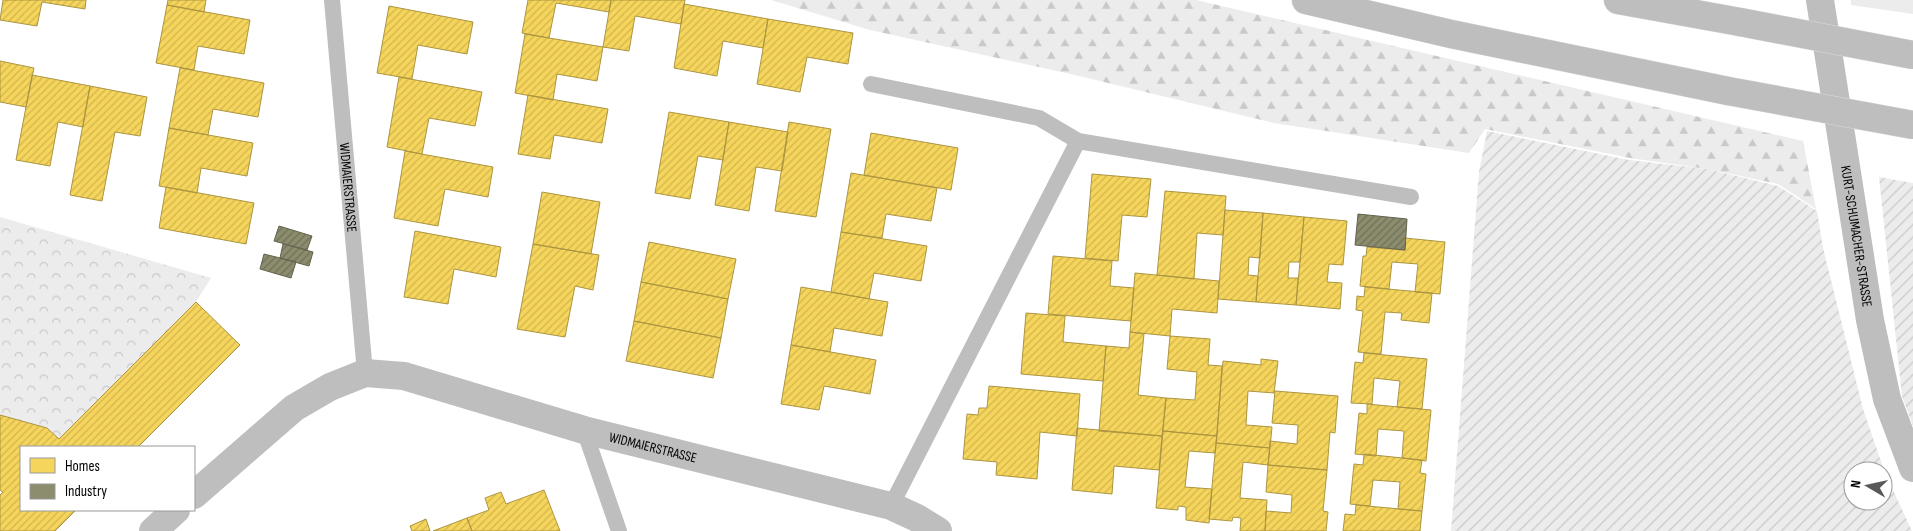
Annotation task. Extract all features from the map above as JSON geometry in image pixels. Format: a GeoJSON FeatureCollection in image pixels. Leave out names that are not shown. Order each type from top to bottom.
{"type":"FeatureCollection","features":[{"type":"Feature","properties":{"kind":"main road"},"geometry":{"type":"LineString","coordinates":[[1306,0],[1451,34],[1728,91],[1913,126]]}},
{"type":"Feature","properties":{"kind":"main road"},"geometry":{"type":"LineString","coordinates":[[1618,0],[1913,56]]}},
{"type":"Feature","properties":{"kind":"main road","name":"KURT-SCHUMACHER-STRASSE"},"geometry":{"type":"LineString","coordinates":[[1820,0],[1870,320],[1887,399],[1913,468]]}},
{"type":"Feature","properties":{"kind":"main road","name":"WIDMAIERSTRASSE"},"geometry":{"type":"LineString","coordinates":[[195,494],[294,408],[330,387],[365,373],[404,376],[584,430],[891,506],[922,527]]}},
{"type":"Feature","properties":{"kind":"main road"},"geometry":{"type":"LineString","coordinates":[[153,531],[175,511]]}},
{"type":"Feature","properties":{"kind":"lane","name":"WIDMAIERSTRASSE"},"geometry":{"type":"LineString","coordinates":[[332,0],[365,373]]}},
{"type":"Feature","properties":{"kind":"lane"},"geometry":{"type":"LineString","coordinates":[[871,84],[1039,118],[1078,142],[1411,198]]}},
{"type":"Feature","properties":{"kind":"lane"},"geometry":{"type":"LineString","coordinates":[[891,506],[1078,142]]}},
{"type":"Feature","properties":{"kind":"lane"},"geometry":{"type":"LineString","coordinates":[[584,430],[619,531]]}},
{"type":"Feature","properties":{"kind":"green space"},"geometry":{"type":"Polygon","coordinates":[[[771,0],[1196,0],[1803,141],[1816,209],[1778,184],[1707,169],[1630,158],[1485,129],[1469,153],[1274,123],[1075,75],[870,30],[771,0]]]}},
{"type":"Feature","properties":{"kind":"green space"},"geometry":{"type":"Polygon","coordinates":[[[1851,0],[1913,0],[1913,14],[1851,5],[1851,0]]]}},
{"type":"Feature","properties":{"kind":"green space"},"geometry":{"type":"Polygon","coordinates":[[[1487,131],[1629,160],[1707,169],[1778,186],[1817,211],[1823,248],[1863,409],[1881,461],[1843,461],[1843,511],[1893,511],[1893,490],[1912,531],[1451,531],[1479,172],[1487,131]]]}},
{"type":"Feature","properties":{"kind":"green space"},"geometry":{"type":"Polygon","coordinates":[[[1879,177],[1913,183],[1913,426],[1902,396],[1879,177]]]}},
{"type":"Feature","properties":{"kind":"green space"},"geometry":{"type":"Polygon","coordinates":[[[0,217],[211,278],[196,302],[59,439],[47,428],[0,415],[0,217]]]}},
{"type":"Feature","properties":{"kind":"building: Homes"},"geometry":{"type":"Polygon","coordinates":[[[3,0],[86,0],[85,9],[42,2],[37,26],[0,20],[3,0]]]}},
{"type":"Feature","properties":{"kind":"building: Homes"},"geometry":{"type":"Polygon","coordinates":[[[168,0],[206,0],[204,12],[167,5],[168,0]]]}},
{"type":"Feature","properties":{"kind":"building: Homes"},"geometry":{"type":"Polygon","coordinates":[[[528,0],[611,0],[609,12],[556,3],[549,38],[522,33],[528,0]]]}},
{"type":"Feature","properties":{"kind":"building: Homes"},"geometry":{"type":"Polygon","coordinates":[[[611,0],[685,0],[681,24],[635,16],[629,51],[603,47],[611,0]]]}},
{"type":"Feature","properties":{"kind":"building: Homes"},"geometry":{"type":"Polygon","coordinates":[[[684,4],[768,19],[763,48],[723,41],[717,76],[674,68],[684,4]]]}},
{"type":"Feature","properties":{"kind":"building: Homes"},"geometry":{"type":"Polygon","coordinates":[[[167,5],[250,20],[244,54],[198,46],[194,70],[156,63],[167,5]]]}},
{"type":"Feature","properties":{"kind":"building: Homes"},"geometry":{"type":"Polygon","coordinates":[[[389,6],[473,22],[467,54],[418,45],[412,79],[377,73],[389,6]]]}},
{"type":"Feature","properties":{"kind":"building: Homes"},"geometry":{"type":"Polygon","coordinates":[[[768,19],[853,33],[848,64],[807,57],[800,92],[757,84],[768,19]]]}},
{"type":"Feature","properties":{"kind":"building: Homes"},"geometry":{"type":"Polygon","coordinates":[[[525,34],[603,47],[597,81],[557,74],[553,100],[515,93],[525,34]]]}},
{"type":"Feature","properties":{"kind":"building: Homes"},"geometry":{"type":"Polygon","coordinates":[[[0,61],[34,68],[26,107],[0,102],[0,61]]]}},
{"type":"Feature","properties":{"kind":"building: Homes"},"geometry":{"type":"Polygon","coordinates":[[[180,68],[264,83],[258,117],[213,109],[208,135],[169,128],[180,68]]]}},
{"type":"Feature","properties":{"kind":"building: Homes"},"geometry":{"type":"Polygon","coordinates":[[[32,75],[90,86],[83,127],[58,122],[50,166],[16,160],[32,75]]]}},
{"type":"Feature","properties":{"kind":"building: Homes"},"geometry":{"type":"Polygon","coordinates":[[[399,77],[482,92],[475,126],[429,118],[422,154],[387,147],[399,77]]]}},
{"type":"Feature","properties":{"kind":"building: Homes"},"geometry":{"type":"Polygon","coordinates":[[[90,86],[147,97],[140,136],[115,132],[102,201],[70,195],[90,86]]]}},
{"type":"Feature","properties":{"kind":"building: Homes"},"geometry":{"type":"Polygon","coordinates":[[[528,95],[608,109],[602,143],[554,135],[550,159],[518,154],[528,95]]]}},
{"type":"Feature","properties":{"kind":"building: Homes"},"geometry":{"type":"Polygon","coordinates":[[[669,112],[729,122],[723,160],[698,156],[690,199],[655,193],[669,112]]]}},
{"type":"Feature","properties":{"kind":"building: Homes"},"geometry":{"type":"Polygon","coordinates":[[[729,122],[788,132],[782,171],[756,167],[749,211],[715,205],[729,122]]]}},
{"type":"Feature","properties":{"kind":"building: Homes"},"geometry":{"type":"Polygon","coordinates":[[[789,122],[831,129],[816,217],[775,211],[789,122]]]}},
{"type":"Feature","properties":{"kind":"building: Homes"},"geometry":{"type":"Polygon","coordinates":[[[169,128],[253,143],[247,176],[201,168],[197,193],[159,186],[169,128]]]}},
{"type":"Feature","properties":{"kind":"building: Homes"},"geometry":{"type":"Polygon","coordinates":[[[871,133],[958,148],[951,190],[864,175],[871,133]]]}},
{"type":"Feature","properties":{"kind":"building: Homes"},"geometry":{"type":"Polygon","coordinates":[[[405,151],[493,167],[488,197],[445,189],[438,226],[394,218],[405,151]]]}},
{"type":"Feature","properties":{"kind":"building: Homes"},"geometry":{"type":"Polygon","coordinates":[[[851,173],[937,188],[931,221],[886,214],[882,238],[841,232],[851,173]]]}},
{"type":"Feature","properties":{"kind":"building: Homes"},"geometry":{"type":"Polygon","coordinates":[[[1092,174],[1151,179],[1147,217],[1122,215],[1118,261],[1085,258],[1092,174]]]}},
{"type":"Feature","properties":{"kind":"building: Homes"},"geometry":{"type":"Polygon","coordinates":[[[166,187],[254,203],[246,244],[159,228],[166,187]]]}},
{"type":"Feature","properties":{"kind":"building: Homes"},"geometry":{"type":"Polygon","coordinates":[[[1165,191],[1226,196],[1223,235],[1197,233],[1194,279],[1157,275],[1165,191]]]}},
{"type":"Feature","properties":{"kind":"building: Homes"},"geometry":{"type":"Polygon","coordinates":[[[542,192],[600,202],[591,254],[533,244],[542,192]]]}},
{"type":"Feature","properties":{"kind":"building: Homes"},"geometry":{"type":"Polygon","coordinates":[[[1225,210],[1263,213],[1260,258],[1249,257],[1248,275],[1258,276],[1256,302],[1218,299],[1225,210]]]}},
{"type":"Feature","properties":{"kind":"building: Homes"},"geometry":{"type":"Polygon","coordinates":[[[1263,213],[1304,217],[1300,262],[1289,262],[1288,278],[1298,278],[1296,305],[1256,302],[1263,213]]]}},
{"type":"Feature","properties":{"kind":"building: Homes"},"geometry":{"type":"Polygon","coordinates":[[[1304,217],[1347,221],[1343,265],[1329,264],[1327,282],[1342,283],[1340,309],[1296,305],[1304,217]]]}},
{"type":"Feature","properties":{"kind":"building: Homes"},"geometry":{"type":"Polygon","coordinates":[[[415,231],[501,247],[496,277],[454,269],[448,304],[404,297],[415,231]]]}},
{"type":"Feature","properties":{"kind":"building: Homes"},"geometry":{"type":"Polygon","coordinates":[[[841,232],[927,246],[921,281],[874,273],[869,299],[831,292],[841,232]]]}},
{"type":"Feature","properties":{"kind":"building: Homes"},"geometry":{"type":"Polygon","coordinates":[[[1405,238],[1445,242],[1440,294],[1415,292],[1418,264],[1392,262],[1389,289],[1360,286],[1363,256],[1366,256],[1367,247],[1405,250],[1405,238]]]}},
{"type":"Feature","properties":{"kind":"building: Homes"},"geometry":{"type":"Polygon","coordinates":[[[649,242],[736,259],[728,299],[641,282],[649,242]]]}},
{"type":"Feature","properties":{"kind":"building: Homes"},"geometry":{"type":"Polygon","coordinates":[[[533,244],[599,255],[593,290],[575,286],[565,337],[517,329],[533,244]]]}},
{"type":"Feature","properties":{"kind":"building: Homes"},"geometry":{"type":"Polygon","coordinates":[[[1053,256],[1112,261],[1110,286],[1134,288],[1131,321],[1048,314],[1053,256]]]}},
{"type":"Feature","properties":{"kind":"building: Homes"},"geometry":{"type":"Polygon","coordinates":[[[1135,273],[1219,281],[1217,313],[1172,309],[1170,336],[1130,332],[1135,273]]]}},
{"type":"Feature","properties":{"kind":"building: Homes"},"geometry":{"type":"Polygon","coordinates":[[[641,282],[728,299],[721,338],[634,321],[641,282]]]}},
{"type":"Feature","properties":{"kind":"building: Homes"},"geometry":{"type":"Polygon","coordinates":[[[801,287],[888,302],[882,336],[834,328],[830,352],[791,345],[801,287]]]}},
{"type":"Feature","properties":{"kind":"building: Homes"},"geometry":{"type":"Polygon","coordinates":[[[1365,287],[1432,293],[1429,323],[1401,320],[1402,313],[1385,312],[1381,354],[1358,352],[1363,311],[1356,310],[1357,296],[1364,297],[1365,287]]]}},
{"type":"Feature","properties":{"kind":"building: Homes"},"geometry":{"type":"Polygon","coordinates":[[[196,302],[240,345],[139,446],[20,446],[20,511],[75,511],[55,531],[0,531],[0,495],[3,492],[0,490],[0,415],[47,428],[59,439],[196,302]]]}},
{"type":"Feature","properties":{"kind":"building: Homes"},"geometry":{"type":"Polygon","coordinates":[[[1026,313],[1065,316],[1063,342],[1106,346],[1103,381],[1021,374],[1026,313]]]}},
{"type":"Feature","properties":{"kind":"building: Homes"},"geometry":{"type":"Polygon","coordinates":[[[634,321],[721,338],[713,378],[626,361],[634,321]]]}},
{"type":"Feature","properties":{"kind":"building: Homes"},"geometry":{"type":"Polygon","coordinates":[[[1130,332],[1144,334],[1138,395],[1166,398],[1162,436],[1099,431],[1106,346],[1129,348],[1130,332]]]}},
{"type":"Feature","properties":{"kind":"building: Homes"},"geometry":{"type":"Polygon","coordinates":[[[1170,336],[1210,339],[1208,365],[1222,366],[1217,436],[1163,431],[1166,398],[1195,400],[1197,372],[1167,369],[1170,336]]]}},
{"type":"Feature","properties":{"kind":"building: Homes"},"geometry":{"type":"Polygon","coordinates":[[[791,345],[876,360],[870,394],[824,386],[819,410],[781,404],[791,345]]]}},
{"type":"Feature","properties":{"kind":"building: Homes"},"geometry":{"type":"Polygon","coordinates":[[[1364,353],[1427,359],[1422,409],[1397,407],[1400,381],[1374,378],[1372,404],[1351,403],[1355,362],[1363,363],[1364,353]]]}},
{"type":"Feature","properties":{"kind":"building: Homes"},"geometry":{"type":"Polygon","coordinates":[[[1261,359],[1278,361],[1274,393],[1248,391],[1246,425],[1272,427],[1270,448],[1216,443],[1223,361],[1261,365],[1261,359]]]}},
{"type":"Feature","properties":{"kind":"building: Homes"},"geometry":{"type":"Polygon","coordinates":[[[989,386],[1080,394],[1077,436],[1040,432],[1037,479],[996,475],[997,462],[963,459],[967,414],[978,415],[979,408],[987,408],[989,386]]]}},
{"type":"Feature","properties":{"kind":"building: Homes"},"geometry":{"type":"Polygon","coordinates":[[[1275,391],[1338,396],[1335,433],[1330,432],[1327,470],[1268,465],[1270,441],[1297,444],[1298,425],[1272,423],[1275,391]]]}},
{"type":"Feature","properties":{"kind":"building: Homes"},"geometry":{"type":"Polygon","coordinates":[[[1367,404],[1431,410],[1426,461],[1402,458],[1404,431],[1378,429],[1376,456],[1355,454],[1359,413],[1367,414],[1367,404]]]}},
{"type":"Feature","properties":{"kind":"building: Homes"},"geometry":{"type":"Polygon","coordinates":[[[1077,428],[1162,436],[1159,470],[1114,466],[1112,494],[1072,490],[1077,428]]]}},
{"type":"Feature","properties":{"kind":"building: Homes"},"geometry":{"type":"Polygon","coordinates":[[[1163,431],[1217,436],[1215,453],[1189,451],[1185,487],[1212,489],[1209,523],[1186,520],[1186,507],[1178,506],[1178,510],[1156,508],[1163,431]]]}},
{"type":"Feature","properties":{"kind":"building: Homes"},"geometry":{"type":"Polygon","coordinates":[[[1216,443],[1270,448],[1268,465],[1243,462],[1240,498],[1267,500],[1265,531],[1240,531],[1241,518],[1233,517],[1232,521],[1209,519],[1216,443]]]}},
{"type":"Feature","properties":{"kind":"building: Homes"},"geometry":{"type":"Polygon","coordinates":[[[1364,454],[1422,460],[1420,473],[1426,474],[1422,511],[1398,509],[1400,482],[1373,480],[1370,506],[1350,504],[1354,464],[1363,465],[1364,454]]]}},
{"type":"Feature","properties":{"kind":"building: Homes"},"geometry":{"type":"Polygon","coordinates":[[[1268,465],[1327,470],[1323,511],[1328,512],[1326,531],[1265,531],[1266,511],[1291,513],[1292,495],[1266,492],[1268,465]]]}},
{"type":"Feature","properties":{"kind":"building: Homes"},"geometry":{"type":"Polygon","coordinates":[[[544,490],[560,531],[472,531],[467,518],[489,510],[485,498],[501,492],[506,504],[544,490]]]}},
{"type":"Feature","properties":{"kind":"building: Homes"},"geometry":{"type":"Polygon","coordinates":[[[1356,505],[1422,511],[1420,531],[1343,531],[1345,514],[1355,515],[1356,505]]]}},
{"type":"Feature","properties":{"kind":"building: Homes"},"geometry":{"type":"Polygon","coordinates":[[[467,518],[472,531],[433,531],[467,518]]]}},
{"type":"Feature","properties":{"kind":"building: Homes"},"geometry":{"type":"Polygon","coordinates":[[[426,519],[430,531],[412,531],[410,526],[426,519]]]}},
{"type":"Feature","properties":{"kind":"building: Industry"},"geometry":{"type":"Polygon","coordinates":[[[1358,214],[1407,219],[1405,250],[1355,245],[1358,214]]]}},
{"type":"Feature","properties":{"kind":"building: Industry"},"geometry":{"type":"Polygon","coordinates":[[[279,226],[312,236],[307,250],[274,241],[279,226]]]}},
{"type":"Feature","properties":{"kind":"building: Industry"},"geometry":{"type":"Polygon","coordinates":[[[283,244],[313,252],[309,266],[280,258],[283,244]]]}},
{"type":"Feature","properties":{"kind":"building: Industry"},"geometry":{"type":"Polygon","coordinates":[[[264,254],[296,262],[291,278],[260,269],[264,254]]]}}]}
